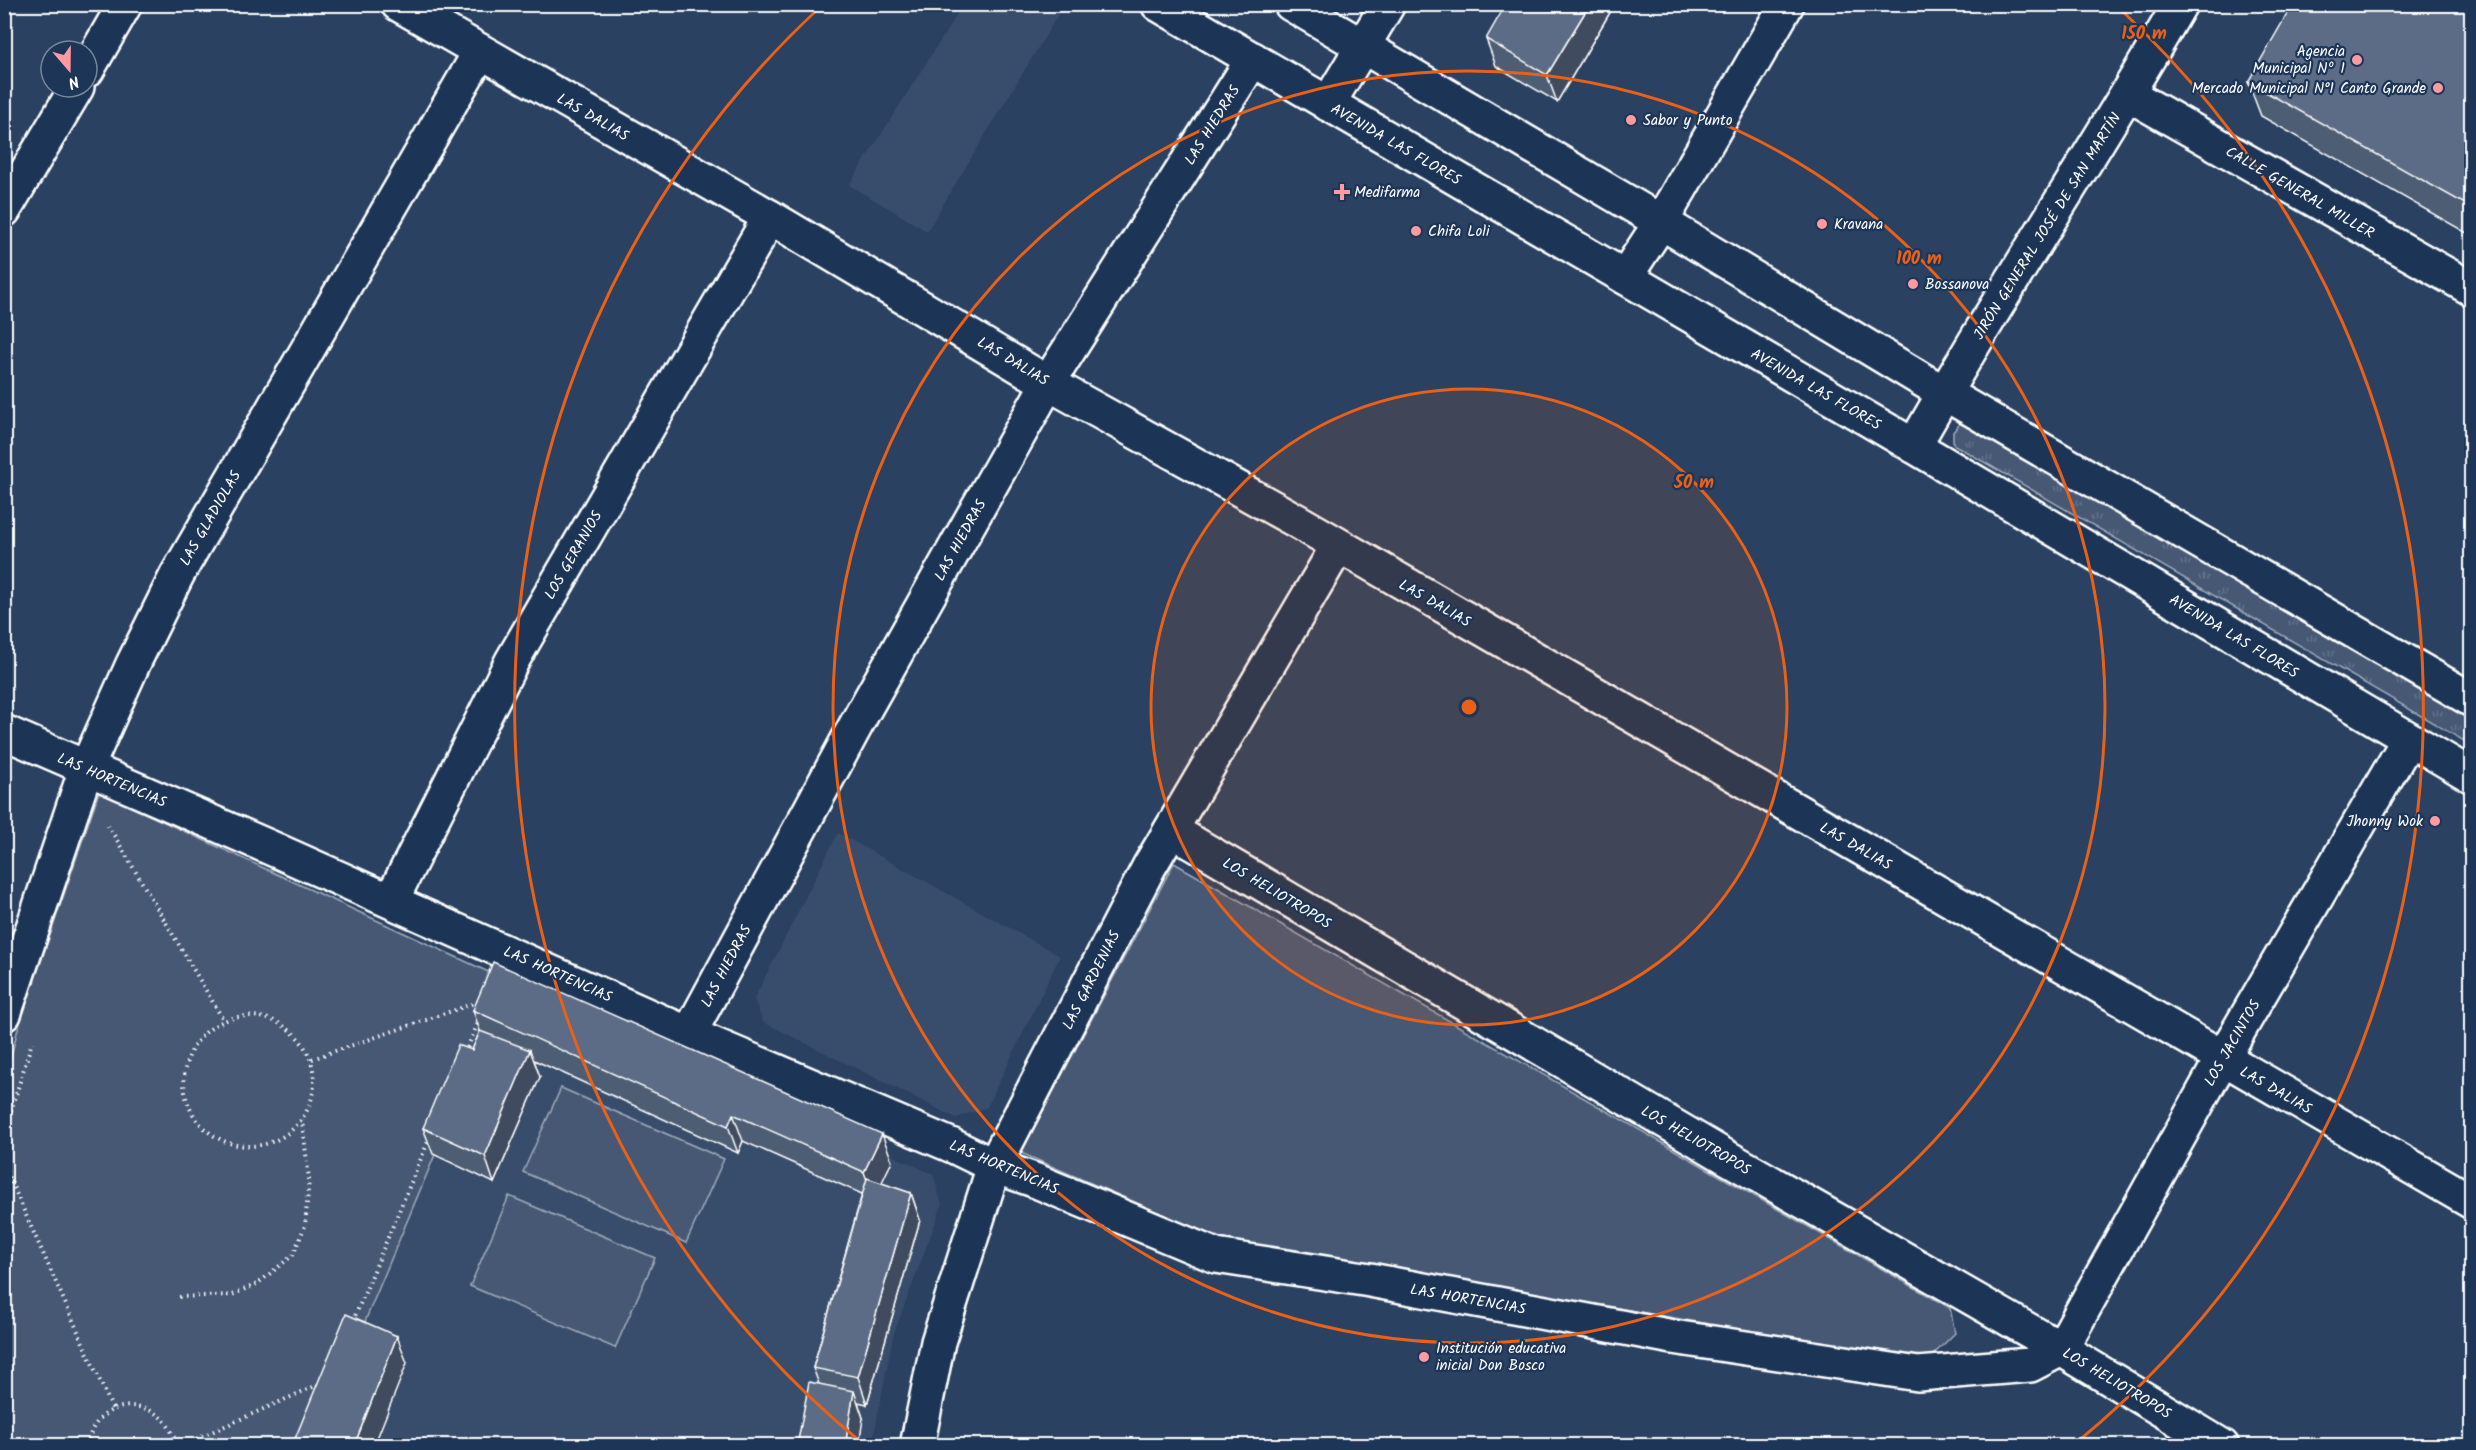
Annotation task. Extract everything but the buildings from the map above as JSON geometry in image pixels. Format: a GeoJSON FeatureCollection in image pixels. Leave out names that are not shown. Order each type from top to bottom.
{"type":"FeatureCollection","features":[{"type":"Feature","properties":{"kind":"street"},"geometry":{"type":"LineString","coordinates":[[99,49],[125,4]]}},
{"type":"Feature","properties":{"kind":"street","name":"LAS DALIAS"},"geometry":{"type":"LineString","coordinates":[[398,4],[770,217],[1048,383],[1338,546],[2472,1202]]}},
{"type":"Feature","properties":{"kind":"street","name":"AVENIDA LAS FLORES"},"geometry":{"type":"LineString","coordinates":[[1158,4],[1914,446],[2472,776]]}},
{"type":"Feature","properties":{"kind":"street"},"geometry":{"type":"LineString","coordinates":[[1291,4],[1661,222],[1944,393],[2472,700]]}},
{"type":"Feature","properties":{"kind":"street"},"geometry":{"type":"LineString","coordinates":[[1328,104],[1388,4]]}},
{"type":"Feature","properties":{"kind":"street"},"geometry":{"type":"LineString","coordinates":[[1625,277],[1661,222],[1787,4]]}},
{"type":"Feature","properties":{"kind":"street","name":"JIRÓN GENERAL JOSÉ DE SAN MARTÍN"},"geometry":{"type":"LineString","coordinates":[[1914,446],[1944,393],[2128,94],[2180,4]]}},
{"type":"Feature","properties":{"kind":"street","name":"LAS GLADIOLAS"},"geometry":{"type":"LineString","coordinates":[[4,1014],[86,769],[133,664],[177,575],[480,52]]}},
{"type":"Feature","properties":{"kind":"street","name":"LAS HIEDRAS"},"geometry":{"type":"LineString","coordinates":[[689,1034],[863,712],[1048,383],[1253,59]]}},
{"type":"Feature","properties":{"kind":"street","name":"CALLE GENERAL MILLER"},"geometry":{"type":"LineString","coordinates":[[2128,94],[2472,289]]}},
{"type":"Feature","properties":{"kind":"street"},"geometry":{"type":"LineString","coordinates":[[4,210],[70,99]]}},
{"type":"Feature","properties":{"kind":"street","name":"LOS GERANIOS"},"geometry":{"type":"LineString","coordinates":[[391,901],[512,661],[770,217]]}},
{"type":"Feature","properties":{"kind":"street","name":"LAS GARDENIAS"},"geometry":{"type":"LineString","coordinates":[[916,1446],[938,1342],[994,1166],[1149,867],[1338,546]]}},
{"type":"Feature","properties":{"kind":"street","name":"LAS HORTENCIAS"},"geometry":{"type":"LineString","coordinates":[[4,732],[689,1034],[953,1146],[994,1166],[1034,1180],[1216,1256],[1370,1281],[1672,1336],[1918,1374],[2030,1365],[2061,1349]]}},
{"type":"Feature","properties":{"kind":"street","name":"LOS JACINTOS"},"geometry":{"type":"LineString","coordinates":[[2061,1349],[2222,1059],[2408,740]]}},
{"type":"Feature","properties":{"kind":"street","name":"LOS HELIOTROPOS"},"geometry":{"type":"LineString","coordinates":[[1171,830],[1718,1153],[2061,1349],[2222,1446]]}},
{"type":"Feature","properties":{"kind":"path"},"geometry":{"type":"LineString","coordinates":[[102,815],[224,1021]]}},
{"type":"Feature","properties":{"kind":"path"},"geometry":{"type":"LineString","coordinates":[[312,1059],[488,998]]}},
{"type":"Feature","properties":{"kind":"path"},"geometry":{"type":"LineString","coordinates":[[243,1016],[264,1017],[282,1024],[299,1036],[312,1059],[314,1091],[312,1101],[302,1120],[287,1135],[267,1144],[246,1146],[214,1137],[199,1124],[188,1106],[184,1087],[185,1066],[193,1047],[206,1032],[224,1021],[243,1016]]}},
{"type":"Feature","properties":{"kind":"path"},"geometry":{"type":"LineString","coordinates":[[461,1064],[479,1020]]}},
{"type":"Feature","properties":{"kind":"path"},"geometry":{"type":"LineString","coordinates":[[179,1297],[231,1295],[257,1284],[293,1255],[305,1226],[309,1179],[302,1120]]}},
{"type":"Feature","properties":{"kind":"path"},"geometry":{"type":"LineString","coordinates":[[351,1325],[434,1129]]}},
{"type":"Feature","properties":{"kind":"path"},"geometry":{"type":"LineString","coordinates":[[4,1166],[113,1410]]}},
{"type":"Feature","properties":{"kind":"path"},"geometry":{"type":"LineString","coordinates":[[88,1446],[94,1426],[105,1414],[113,1410],[136,1406],[152,1410],[165,1419],[178,1446],[328,1380],[324,1390]]}},
{"type":"Feature","properties":{"kind":"shaded area"},"geometry":{"type":"Polygon","coordinates":[[[963,5],[1064,5],[927,231],[849,185],[963,5]]]}},
{"type":"Feature","properties":{"kind":"shaded area"},"geometry":{"type":"Polygon","coordinates":[[[838,833],[1060,956],[987,1107],[956,1118],[763,1022],[754,999],[838,833]]]}},
{"type":"Feature","properties":{"kind":"shaded area"},"geometry":{"type":"Polygon","coordinates":[[[508,981],[933,1174],[942,1205],[893,1336],[872,1445],[313,1446],[508,981]]]}},
{"type":"Feature","properties":{"kind":"green space"},"geometry":{"type":"Polygon","coordinates":[[[1962,421],[2471,707],[2471,745],[1953,444],[1953,432],[1962,421]]]}},
{"type":"Feature","properties":{"kind":"green space"},"geometry":{"type":"Polygon","coordinates":[[[99,792],[508,981],[313,1445],[5,1446],[5,1082],[17,1032],[99,792]]]}},
{"type":"Feature","properties":{"kind":"green space"},"geometry":{"type":"Polygon","coordinates":[[[1174,863],[1950,1308],[1955,1333],[1921,1367],[1686,1320],[1218,1238],[1021,1153],[1174,863]]]}},
{"type":"Feature","properties":{"kind":"green space"},"geometry":{"type":"Polygon","coordinates":[[[561,1088],[724,1159],[686,1243],[523,1172],[561,1088]]]}},
{"type":"Feature","properties":{"kind":"green space"},"geometry":{"type":"Polygon","coordinates":[[[509,1196],[655,1258],[615,1348],[470,1286],[509,1196]]]}},
{"type":"Feature","properties":{"kind":"place","name":"Agencia Municipal Nº 1"},"geometry":{"type":"Point","coordinates":[2357,60]}},
{"type":"Feature","properties":{"kind":"place","name":"Mercado Municipal N°1 Canto Grande"},"geometry":{"type":"Point","coordinates":[2438,88]}},
{"type":"Feature","properties":{"kind":"place","name":"Sabor y Punto"},"geometry":{"type":"Point","coordinates":[1631,120]}},
{"type":"Feature","properties":{"kind":"place","name":"Medifarma"},"geometry":{"type":"Point","coordinates":[1342,192]}},
{"type":"Feature","properties":{"kind":"place","name":"Kravana"},"geometry":{"type":"Point","coordinates":[1822,224]}},
{"type":"Feature","properties":{"kind":"place","name":"Chifa Loli"},"geometry":{"type":"Point","coordinates":[1416,231]}},
{"type":"Feature","properties":{"kind":"place","name":"Bossanova"},"geometry":{"type":"Point","coordinates":[1913,284]}},
{"type":"Feature","properties":{"kind":"place","name":"Jhonny Wok"},"geometry":{"type":"Point","coordinates":[2435,821]}},
{"type":"Feature","properties":{"kind":"place","name":"Institución educativa inicial Don Bosco"},"geometry":{"type":"Point","coordinates":[1424,1357]}}]}
